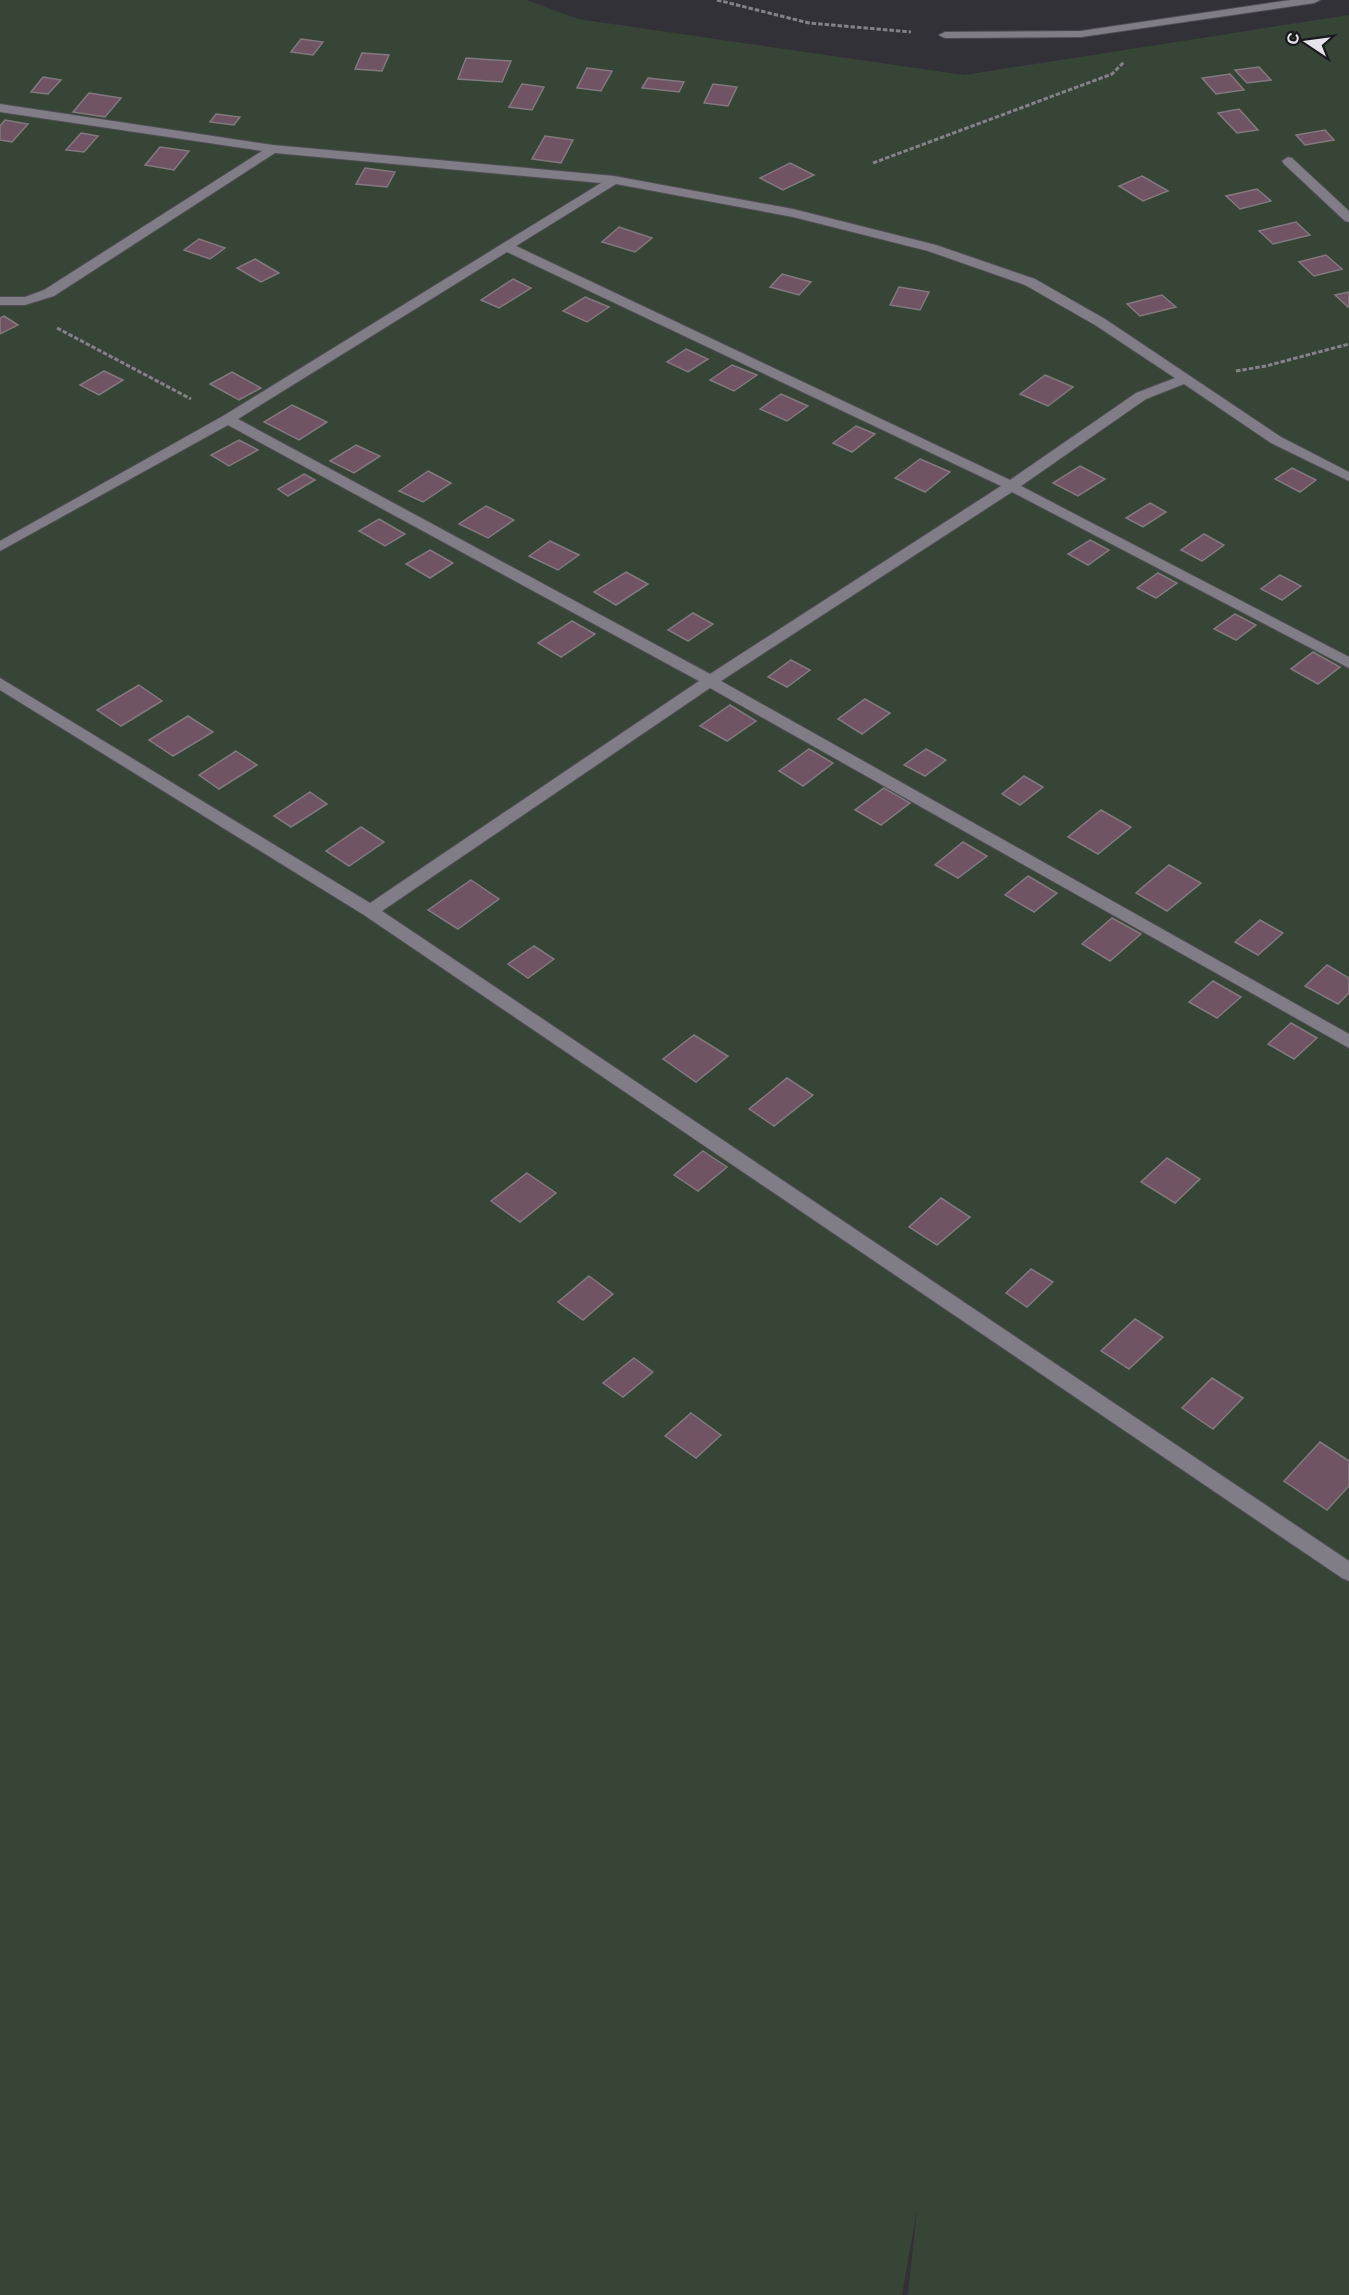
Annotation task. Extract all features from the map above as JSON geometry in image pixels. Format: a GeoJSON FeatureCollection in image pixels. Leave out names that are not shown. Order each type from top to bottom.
{"type":"FeatureCollection","features":[{"type":"Feature","properties":{"kind":"street"},"geometry":{"type":"LineString","coordinates":[[945,35],[1082,34],[1314,0]]}},
{"type":"Feature","properties":{"kind":"street"},"geometry":{"type":"LineString","coordinates":[[0,108],[273,148],[614,180],[793,213],[932,248],[1030,282],[1100,322],[1276,440],[1349,477]]}},
{"type":"Feature","properties":{"kind":"street"},"geometry":{"type":"LineString","coordinates":[[5,302],[30,300],[49,293],[273,148]]}},
{"type":"Feature","properties":{"kind":"street"},"geometry":{"type":"LineString","coordinates":[[1288,161],[1349,218]]}},
{"type":"Feature","properties":{"kind":"street"},"geometry":{"type":"LineString","coordinates":[[0,547],[228,419],[614,180]]}},
{"type":"Feature","properties":{"kind":"street"},"geometry":{"type":"LineString","coordinates":[[507,247],[1011,486],[1349,663]]}},
{"type":"Feature","properties":{"kind":"street"},"geometry":{"type":"LineString","coordinates":[[370,911],[710,681],[1011,486],[1141,396],[1185,379]]}},
{"type":"Feature","properties":{"kind":"street"},"geometry":{"type":"LineString","coordinates":[[228,419],[710,681],[1349,1042]]}},
{"type":"Feature","properties":{"kind":"street"},"geometry":{"type":"LineString","coordinates":[[0,683],[370,911],[1349,1572]]}},
{"type":"Feature","properties":{"kind":"path"},"geometry":{"type":"LineString","coordinates":[[717,0],[809,23],[945,35]]}},
{"type":"Feature","properties":{"kind":"path"},"geometry":{"type":"LineString","coordinates":[[873,163],[1112,74],[1148,37],[1151,25]]}},
{"type":"Feature","properties":{"kind":"path"},"geometry":{"type":"LineString","coordinates":[[5,302],[228,419]]}},
{"type":"Feature","properties":{"kind":"path"},"geometry":{"type":"LineString","coordinates":[[1185,379],[1266,366],[1349,344]]}},
{"type":"Feature","properties":{"kind":"green space"},"geometry":{"type":"Polygon","coordinates":[[[0,0],[527,0],[578,19],[964,75],[1349,15],[1349,2295],[908,2295],[917,2209],[902,2295],[0,2295],[0,0]]]}},
{"type":"Feature","properties":{"kind":"building"},"geometry":{"type":"Polygon","coordinates":[[[301,39],[323,42],[313,55],[291,52],[301,39]]]}},
{"type":"Feature","properties":{"kind":"building"},"geometry":{"type":"Polygon","coordinates":[[[362,53],[389,55],[382,71],[355,69],[362,53]]]}},
{"type":"Feature","properties":{"kind":"building"},"geometry":{"type":"Polygon","coordinates":[[[466,58],[511,61],[502,82],[458,79],[466,58]]]}},
{"type":"Feature","properties":{"kind":"building"},"geometry":{"type":"Polygon","coordinates":[[[1259,67],[1271,80],[1247,83],[1235,70],[1259,67]]]}},
{"type":"Feature","properties":{"kind":"building"},"geometry":{"type":"Polygon","coordinates":[[[587,68],[612,71],[601,91],[577,88],[587,68]]]}},
{"type":"Feature","properties":{"kind":"building"},"geometry":{"type":"Polygon","coordinates":[[[1230,74],[1244,90],[1216,94],[1202,78],[1230,74]]]}},
{"type":"Feature","properties":{"kind":"building"},"geometry":{"type":"Polygon","coordinates":[[[43,77],[61,80],[48,94],[31,92],[43,77]]]}},
{"type":"Feature","properties":{"kind":"building"},"geometry":{"type":"Polygon","coordinates":[[[648,78],[684,82],[679,92],[642,88],[648,78]]]}},
{"type":"Feature","properties":{"kind":"building"},"geometry":{"type":"Polygon","coordinates":[[[522,84],[544,87],[532,110],[509,107],[522,84]]]}},
{"type":"Feature","properties":{"kind":"building"},"geometry":{"type":"Polygon","coordinates":[[[713,84],[737,87],[728,106],[704,103],[713,84]]]}},
{"type":"Feature","properties":{"kind":"building"},"geometry":{"type":"Polygon","coordinates":[[[89,93],[121,98],[105,117],[73,112],[89,93]]]}},
{"type":"Feature","properties":{"kind":"building"},"geometry":{"type":"Polygon","coordinates":[[[1239,109],[1258,130],[1237,133],[1218,113],[1239,109]]]}},
{"type":"Feature","properties":{"kind":"building"},"geometry":{"type":"Polygon","coordinates":[[[216,114],[240,117],[234,125],[210,122],[216,114]]]}},
{"type":"Feature","properties":{"kind":"building"},"geometry":{"type":"Polygon","coordinates":[[[5,120],[28,124],[12,142],[0,140],[0,126],[5,120]]]}},
{"type":"Feature","properties":{"kind":"building"},"geometry":{"type":"Polygon","coordinates":[[[1325,130],[1334,140],[1305,145],[1296,135],[1325,130]]]}},
{"type":"Feature","properties":{"kind":"building"},"geometry":{"type":"Polygon","coordinates":[[[81,133],[98,136],[84,152],[66,150],[81,133]]]}},
{"type":"Feature","properties":{"kind":"building"},"geometry":{"type":"Polygon","coordinates":[[[545,136],[573,140],[561,163],[532,159],[545,136]]]}},
{"type":"Feature","properties":{"kind":"building"},"geometry":{"type":"Polygon","coordinates":[[[160,147],[189,151],[174,170],[145,165],[160,147]]]}},
{"type":"Feature","properties":{"kind":"building"},"geometry":{"type":"Polygon","coordinates":[[[790,163],[814,175],[783,190],[760,178],[790,163]]]}},
{"type":"Feature","properties":{"kind":"building"},"geometry":{"type":"Polygon","coordinates":[[[365,168],[395,172],[387,187],[356,184],[365,168]]]}},
{"type":"Feature","properties":{"kind":"building"},"geometry":{"type":"Polygon","coordinates":[[[1142,176],[1168,191],[1143,201],[1119,186],[1142,176]]]}},
{"type":"Feature","properties":{"kind":"building"},"geometry":{"type":"Polygon","coordinates":[[[1257,189],[1271,201],[1240,209],[1226,196],[1257,189]]]}},
{"type":"Feature","properties":{"kind":"building"},"geometry":{"type":"Polygon","coordinates":[[[1296,222],[1310,235],[1273,244],[1259,231],[1296,222]]]}},
{"type":"Feature","properties":{"kind":"building"},"geometry":{"type":"Polygon","coordinates":[[[619,227],[652,238],[635,252],[602,242],[619,227]]]}},
{"type":"Feature","properties":{"kind":"building"},"geometry":{"type":"Polygon","coordinates":[[[199,239],[225,248],[210,259],[184,250],[199,239]]]}},
{"type":"Feature","properties":{"kind":"building"},"geometry":{"type":"Polygon","coordinates":[[[1326,255],[1342,269],[1314,276],[1299,262],[1326,255]]]}},
{"type":"Feature","properties":{"kind":"building"},"geometry":{"type":"Polygon","coordinates":[[[255,259],[279,273],[261,282],[237,268],[255,259]]]}},
{"type":"Feature","properties":{"kind":"building"},"geometry":{"type":"Polygon","coordinates":[[[782,274],[811,282],[799,295],[770,287],[782,274]]]}},
{"type":"Feature","properties":{"kind":"building"},"geometry":{"type":"Polygon","coordinates":[[[513,279],[531,288],[499,308],[481,300],[513,279]]]}},
{"type":"Feature","properties":{"kind":"building"},"geometry":{"type":"Polygon","coordinates":[[[899,287],[929,292],[920,310],[890,305],[899,287]]]}},
{"type":"Feature","properties":{"kind":"building"},"geometry":{"type":"Polygon","coordinates":[[[1349,292],[1349,307],[1348,307],[1335,295],[1349,292]]]}},
{"type":"Feature","properties":{"kind":"building"},"geometry":{"type":"Polygon","coordinates":[[[1162,295],[1176,307],[1140,316],[1127,304],[1162,295]]]}},
{"type":"Feature","properties":{"kind":"building"},"geometry":{"type":"Polygon","coordinates":[[[585,297],[609,307],[587,322],[563,311],[585,297]]]}},
{"type":"Feature","properties":{"kind":"building"},"geometry":{"type":"Polygon","coordinates":[[[4,316],[18,325],[0,334],[0,318],[4,316]]]}},
{"type":"Feature","properties":{"kind":"building"},"geometry":{"type":"Polygon","coordinates":[[[686,349],[708,359],[688,372],[667,362],[686,349]]]}},
{"type":"Feature","properties":{"kind":"building"},"geometry":{"type":"Polygon","coordinates":[[[732,365],[757,375],[734,391],[710,380],[732,365]]]}},
{"type":"Feature","properties":{"kind":"building"},"geometry":{"type":"Polygon","coordinates":[[[104,371],[123,380],[99,395],[80,385],[104,371]]]}},
{"type":"Feature","properties":{"kind":"building"},"geometry":{"type":"Polygon","coordinates":[[[232,372],[261,388],[239,400],[210,384],[232,372]]]}},
{"type":"Feature","properties":{"kind":"building"},"geometry":{"type":"Polygon","coordinates":[[[1045,375],[1073,387],[1048,406],[1020,394],[1045,375]]]}},
{"type":"Feature","properties":{"kind":"building"},"geometry":{"type":"Polygon","coordinates":[[[781,394],[808,406],[787,421],[760,409],[781,394]]]}},
{"type":"Feature","properties":{"kind":"building"},"geometry":{"type":"Polygon","coordinates":[[[292,405],[327,422],[299,440],[264,422],[292,405]]]}},
{"type":"Feature","properties":{"kind":"building"},"geometry":{"type":"Polygon","coordinates":[[[856,426],[875,434],[852,452],[833,443],[856,426]]]}},
{"type":"Feature","properties":{"kind":"building"},"geometry":{"type":"Polygon","coordinates":[[[239,440],[258,450],[229,466],[211,455],[239,440]]]}},
{"type":"Feature","properties":{"kind":"building"},"geometry":{"type":"Polygon","coordinates":[[[356,445],[380,456],[354,473],[330,461],[356,445]]]}},
{"type":"Feature","properties":{"kind":"building"},"geometry":{"type":"Polygon","coordinates":[[[920,459],[950,472],[925,492],[895,478],[920,459]]]}},
{"type":"Feature","properties":{"kind":"building"},"geometry":{"type":"Polygon","coordinates":[[[1080,466],[1105,479],[1078,496],[1053,483],[1080,466]]]}},
{"type":"Feature","properties":{"kind":"building"},"geometry":{"type":"Polygon","coordinates":[[[1292,468],[1316,480],[1300,492],[1275,479],[1292,468]]]}},
{"type":"Feature","properties":{"kind":"building"},"geometry":{"type":"Polygon","coordinates":[[[428,471],[451,483],[423,502],[399,491],[428,471]]]}},
{"type":"Feature","properties":{"kind":"building"},"geometry":{"type":"Polygon","coordinates":[[[304,474],[315,480],[288,496],[278,489],[304,474]]]}},
{"type":"Feature","properties":{"kind":"building"},"geometry":{"type":"Polygon","coordinates":[[[1150,503],[1166,512],[1143,527],[1126,518],[1150,503]]]}},
{"type":"Feature","properties":{"kind":"building"},"geometry":{"type":"Polygon","coordinates":[[[486,506],[514,520],[488,538],[459,524],[486,506]]]}},
{"type":"Feature","properties":{"kind":"building"},"geometry":{"type":"Polygon","coordinates":[[[379,519],[405,534],[385,546],[359,531],[379,519]]]}},
{"type":"Feature","properties":{"kind":"building"},"geometry":{"type":"Polygon","coordinates":[[[1204,534],[1224,545],[1202,561],[1181,550],[1204,534]]]}},
{"type":"Feature","properties":{"kind":"building"},"geometry":{"type":"Polygon","coordinates":[[[1090,540],[1109,550],[1088,565],[1068,554],[1090,540]]]}},
{"type":"Feature","properties":{"kind":"building"},"geometry":{"type":"Polygon","coordinates":[[[550,541],[579,555],[558,570],[529,556],[550,541]]]}},
{"type":"Feature","properties":{"kind":"building"},"geometry":{"type":"Polygon","coordinates":[[[430,550],[453,563],[430,578],[406,564],[430,550]]]}},
{"type":"Feature","properties":{"kind":"building"},"geometry":{"type":"Polygon","coordinates":[[[626,572],[648,584],[616,605],[594,592],[626,572]]]}},
{"type":"Feature","properties":{"kind":"building"},"geometry":{"type":"Polygon","coordinates":[[[1158,573],[1177,583],[1156,598],[1137,588],[1158,573]]]}},
{"type":"Feature","properties":{"kind":"building"},"geometry":{"type":"Polygon","coordinates":[[[1280,575],[1301,586],[1282,600],[1261,589],[1280,575]]]}},
{"type":"Feature","properties":{"kind":"building"},"geometry":{"type":"Polygon","coordinates":[[[693,613],[713,624],[688,641],[668,630],[693,613]]]}},
{"type":"Feature","properties":{"kind":"building"},"geometry":{"type":"Polygon","coordinates":[[[1235,614],[1256,625],[1236,640],[1214,629],[1235,614]]]}},
{"type":"Feature","properties":{"kind":"building"},"geometry":{"type":"Polygon","coordinates":[[[572,621],[595,634],[561,657],[538,643],[572,621]]]}},
{"type":"Feature","properties":{"kind":"building"},"geometry":{"type":"Polygon","coordinates":[[[1313,652],[1340,667],[1318,684],[1291,669],[1313,652]]]}},
{"type":"Feature","properties":{"kind":"building"},"geometry":{"type":"Polygon","coordinates":[[[791,660],[810,670],[787,687],[768,677],[791,660]]]}},
{"type":"Feature","properties":{"kind":"building"},"geometry":{"type":"Polygon","coordinates":[[[139,685],[162,701],[121,726],[97,710],[139,685]]]}},
{"type":"Feature","properties":{"kind":"building"},"geometry":{"type":"Polygon","coordinates":[[[865,699],[890,713],[862,734],[838,719],[865,699]]]}},
{"type":"Feature","properties":{"kind":"building"},"geometry":{"type":"Polygon","coordinates":[[[730,705],[756,721],[727,741],[700,726],[730,705]]]}},
{"type":"Feature","properties":{"kind":"building"},"geometry":{"type":"Polygon","coordinates":[[[188,716],[213,732],[173,756],[149,740],[188,716]]]}},
{"type":"Feature","properties":{"kind":"building"},"geometry":{"type":"Polygon","coordinates":[[[809,749],[833,763],[803,786],[779,771],[809,749]]]}},
{"type":"Feature","properties":{"kind":"building"},"geometry":{"type":"Polygon","coordinates":[[[926,749],[946,760],[925,776],[904,765],[926,749]]]}},
{"type":"Feature","properties":{"kind":"building"},"geometry":{"type":"Polygon","coordinates":[[[236,751],[257,765],[219,789],[199,775],[236,751]]]}},
{"type":"Feature","properties":{"kind":"building"},"geometry":{"type":"Polygon","coordinates":[[[1024,776],[1043,787],[1020,805],[1002,794],[1024,776]]]}},
{"type":"Feature","properties":{"kind":"building"},"geometry":{"type":"Polygon","coordinates":[[[884,788],[910,803],[881,825],[855,810],[884,788]]]}},
{"type":"Feature","properties":{"kind":"building"},"geometry":{"type":"Polygon","coordinates":[[[310,792],[327,804],[291,827],[274,816],[310,792]]]}},
{"type":"Feature","properties":{"kind":"building"},"geometry":{"type":"Polygon","coordinates":[[[1101,810],[1131,827],[1098,854],[1068,837],[1101,810]]]}},
{"type":"Feature","properties":{"kind":"building"},"geometry":{"type":"Polygon","coordinates":[[[361,827],[384,842],[349,866],[326,851],[361,827]]]}},
{"type":"Feature","properties":{"kind":"building"},"geometry":{"type":"Polygon","coordinates":[[[963,842],[987,856],[958,878],[935,865],[963,842]]]}},
{"type":"Feature","properties":{"kind":"building"},"geometry":{"type":"Polygon","coordinates":[[[1169,865],[1201,883],[1167,911],[1136,893],[1169,865]]]}},
{"type":"Feature","properties":{"kind":"building"},"geometry":{"type":"Polygon","coordinates":[[[1028,876],[1057,893],[1034,912],[1005,895],[1028,876]]]}},
{"type":"Feature","properties":{"kind":"building"},"geometry":{"type":"Polygon","coordinates":[[[471,880],[499,899],[458,929],[428,910],[471,880]]]}},
{"type":"Feature","properties":{"kind":"building"},"geometry":{"type":"Polygon","coordinates":[[[1112,918],[1141,934],[1110,961],[1082,944],[1112,918]]]}},
{"type":"Feature","properties":{"kind":"building"},"geometry":{"type":"Polygon","coordinates":[[[1260,920],[1283,933],[1258,955],[1235,942],[1260,920]]]}},
{"type":"Feature","properties":{"kind":"building"},"geometry":{"type":"Polygon","coordinates":[[[534,946],[554,959],[528,978],[508,964],[534,946]]]}},
{"type":"Feature","properties":{"kind":"building"},"geometry":{"type":"Polygon","coordinates":[[[1327,965],[1349,978],[1349,993],[1338,1004],[1305,986],[1327,965]]]}},
{"type":"Feature","properties":{"kind":"building"},"geometry":{"type":"Polygon","coordinates":[[[1213,981],[1241,997],[1217,1018],[1189,1002],[1213,981]]]}},
{"type":"Feature","properties":{"kind":"building"},"geometry":{"type":"Polygon","coordinates":[[[1291,1023],[1317,1038],[1294,1059],[1268,1044],[1291,1023]]]}},
{"type":"Feature","properties":{"kind":"building"},"geometry":{"type":"Polygon","coordinates":[[[694,1035],[728,1056],[696,1082],[663,1059],[694,1035]]]}},
{"type":"Feature","properties":{"kind":"building"},"geometry":{"type":"Polygon","coordinates":[[[787,1078],[813,1095],[774,1126],[749,1109],[787,1078]]]}},
{"type":"Feature","properties":{"kind":"building"},"geometry":{"type":"Polygon","coordinates":[[[703,1151],[727,1167],[698,1191],[674,1175],[703,1151]]]}},
{"type":"Feature","properties":{"kind":"building"},"geometry":{"type":"Polygon","coordinates":[[[1167,1158],[1200,1179],[1175,1203],[1141,1182],[1167,1158]]]}},
{"type":"Feature","properties":{"kind":"building"},"geometry":{"type":"Polygon","coordinates":[[[527,1173],[556,1193],[520,1222],[491,1201],[527,1173]]]}},
{"type":"Feature","properties":{"kind":"building"},"geometry":{"type":"Polygon","coordinates":[[[941,1198],[970,1217],[937,1245],[909,1227],[941,1198]]]}},
{"type":"Feature","properties":{"kind":"building"},"geometry":{"type":"Polygon","coordinates":[[[1031,1269],[1053,1282],[1027,1307],[1006,1293],[1031,1269]]]}},
{"type":"Feature","properties":{"kind":"building"},"geometry":{"type":"Polygon","coordinates":[[[589,1276],[613,1294],[583,1320],[558,1302],[589,1276]]]}},
{"type":"Feature","properties":{"kind":"building"},"geometry":{"type":"Polygon","coordinates":[[[1135,1319],[1163,1337],[1129,1369],[1101,1351],[1135,1319]]]}},
{"type":"Feature","properties":{"kind":"building"},"geometry":{"type":"Polygon","coordinates":[[[634,1358],[653,1372],[623,1397],[603,1383],[634,1358]]]}},
{"type":"Feature","properties":{"kind":"building"},"geometry":{"type":"Polygon","coordinates":[[[1212,1378],[1243,1398],[1213,1429],[1182,1408],[1212,1378]]]}},
{"type":"Feature","properties":{"kind":"building"},"geometry":{"type":"Polygon","coordinates":[[[691,1413],[721,1435],[696,1458],[665,1436],[691,1413]]]}},
{"type":"Feature","properties":{"kind":"building"},"geometry":{"type":"Polygon","coordinates":[[[1320,1442],[1349,1461],[1349,1486],[1327,1510],[1284,1481],[1320,1442]]]}}]}
